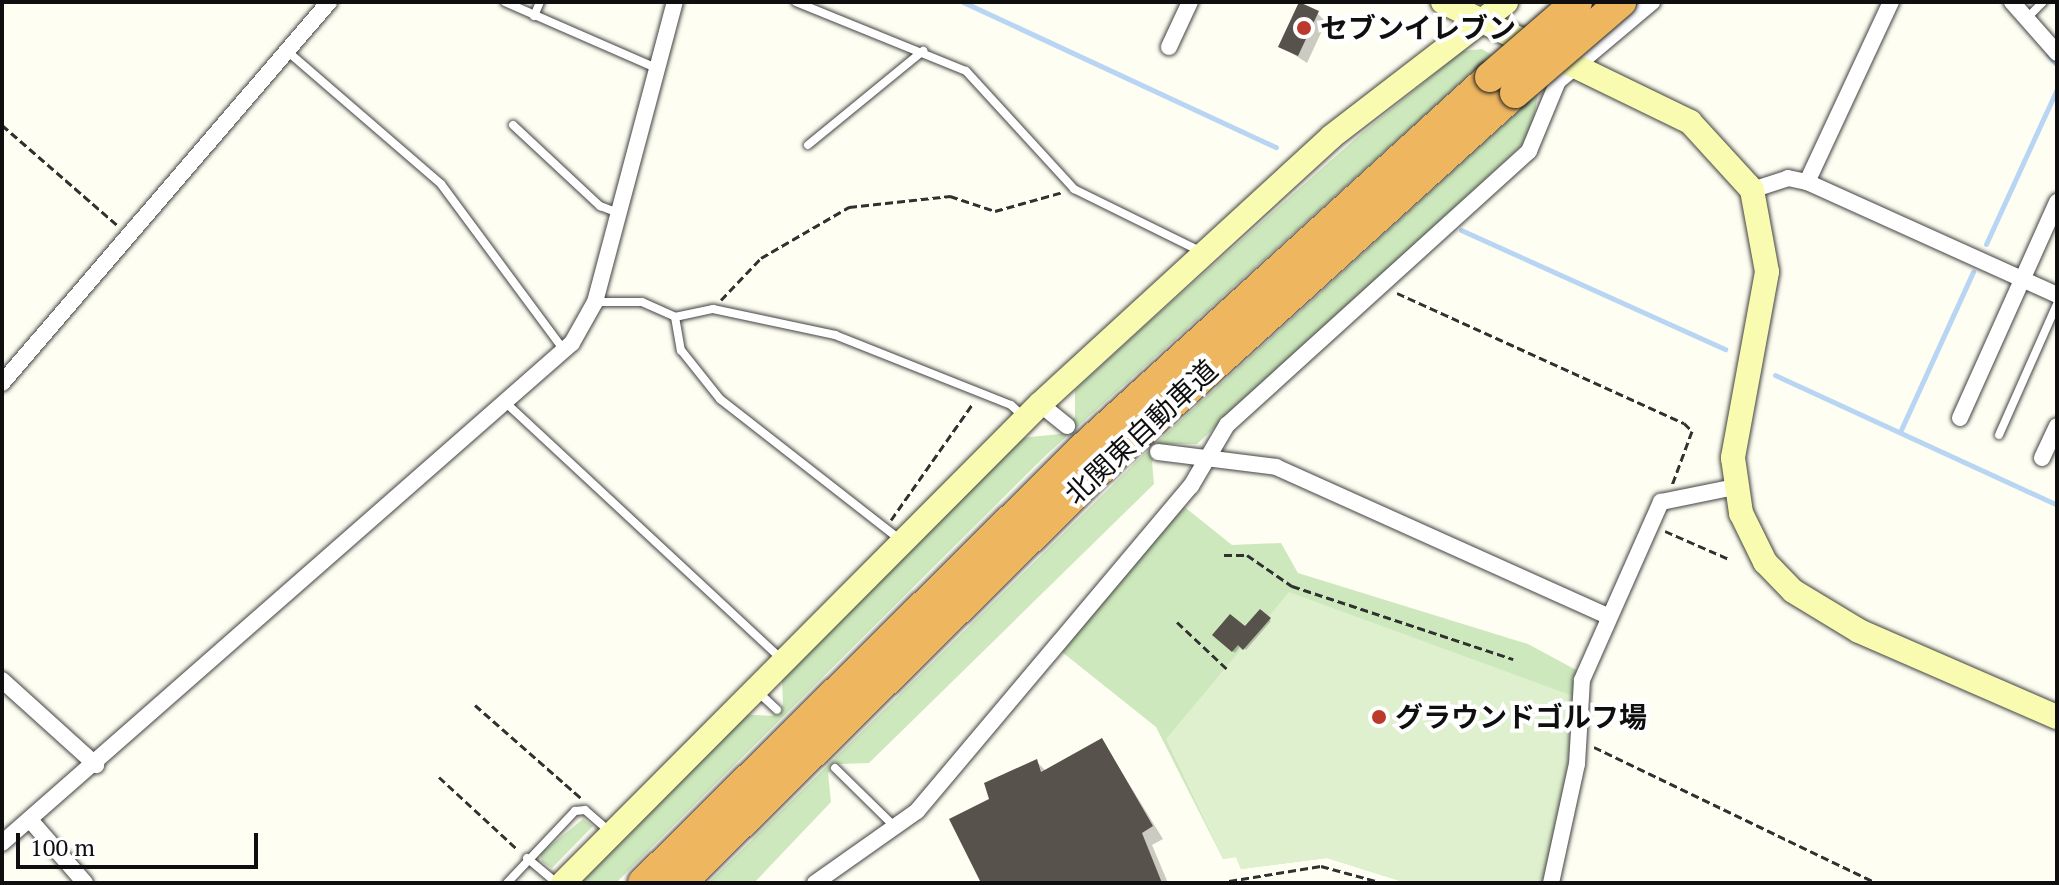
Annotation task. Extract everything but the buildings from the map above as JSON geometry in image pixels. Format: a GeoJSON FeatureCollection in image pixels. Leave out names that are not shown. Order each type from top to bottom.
{"type":"FeatureCollection","features":[{"type":"Feature","properties":{"kind":"highway","name":"北関東自動車道"},"geometry":{"type":"LineString","coordinates":[[681,883],[1111,459],[1503,85],[1577,2]]}},
{"type":"Feature","properties":{"kind":"highway","name":"北関東自動車道"},"geometry":{"type":"LineString","coordinates":[[643,883],[1072,458],[1503,85],[1621,2]]}},
{"type":"Feature","properties":{"kind":"street"},"geometry":{"type":"LineString","coordinates":[[2,383],[329,2]]}},
{"type":"Feature","properties":{"kind":"street"},"geometry":{"type":"LineString","coordinates":[[2,843],[96,765],[565,352],[595,302],[654,67],[675,2]]}},
{"type":"Feature","properties":{"kind":"street"},"geometry":{"type":"LineString","coordinates":[[1169,47],[1190,2]]}},
{"type":"Feature","properties":{"kind":"street"},"geometry":{"type":"LineString","coordinates":[[1443,2],[1690,122],[1752,190],[1767,272],[1734,436],[1735,487],[1750,536],[1793,591],[1859,631],[2057,717]]}},
{"type":"Feature","properties":{"kind":"street"},"geometry":{"type":"LineString","coordinates":[[560,883],[780,658],[893,534],[1033,411],[1331,137],[1478,18],[1506,2]]}},
{"type":"Feature","properties":{"kind":"street"},"geometry":{"type":"LineString","coordinates":[[815,883],[896,827],[1074,627],[1191,486],[1227,425],[1535,144],[1558,81],[1652,2]]}},
{"type":"Feature","properties":{"kind":"street"},"geometry":{"type":"LineString","coordinates":[[1807,182],[1891,2]]}},
{"type":"Feature","properties":{"kind":"street"},"geometry":{"type":"LineString","coordinates":[[2012,2],[2057,53]]}},
{"type":"Feature","properties":{"kind":"street"},"geometry":{"type":"LineString","coordinates":[[1752,190],[1788,178],[1807,182],[2057,295]]}},
{"type":"Feature","properties":{"kind":"street"},"geometry":{"type":"LineString","coordinates":[[1960,418],[2057,202]]}},
{"type":"Feature","properties":{"kind":"street"},"geometry":{"type":"LineString","coordinates":[[1033,411],[1067,426]]}},
{"type":"Feature","properties":{"kind":"street"},"geometry":{"type":"LineString","coordinates":[[2042,458],[2057,426]]}},
{"type":"Feature","properties":{"kind":"street"},"geometry":{"type":"LineString","coordinates":[[1158,452],[1276,467],[1608,616]]}},
{"type":"Feature","properties":{"kind":"street"},"geometry":{"type":"LineString","coordinates":[[1551,883],[1579,747],[1582,680],[1608,616],[1661,502],[1672,497],[1735,487]]}},
{"type":"Feature","properties":{"kind":"street"},"geometry":{"type":"LineString","coordinates":[[2,680],[96,765]]}},
{"type":"Feature","properties":{"kind":"street"},"geometry":{"type":"LineString","coordinates":[[31,821],[85,883]]}},
{"type":"Feature","properties":{"kind":"lane"},"geometry":{"type":"LineString","coordinates":[[505,2],[654,67]]}},
{"type":"Feature","properties":{"kind":"lane"},"geometry":{"type":"LineString","coordinates":[[534,16],[540,2]]}},
{"type":"Feature","properties":{"kind":"lane"},"geometry":{"type":"LineString","coordinates":[[796,2],[923,51],[983,83],[1041,161],[1074,189],[1203,255]]}},
{"type":"Feature","properties":{"kind":"lane"},"geometry":{"type":"LineString","coordinates":[[2027,18],[2043,2]]}},
{"type":"Feature","properties":{"kind":"lane"},"geometry":{"type":"LineString","coordinates":[[286,51],[441,184],[565,352]]}},
{"type":"Feature","properties":{"kind":"lane"},"geometry":{"type":"LineString","coordinates":[[808,145],[923,51]]}},
{"type":"Feature","properties":{"kind":"lane"},"geometry":{"type":"LineString","coordinates":[[513,125],[600,206],[616,212]]}},
{"type":"Feature","properties":{"kind":"lane"},"geometry":{"type":"LineString","coordinates":[[595,302],[642,302],[675,317],[713,309],[835,335],[1033,411]]}},
{"type":"Feature","properties":{"kind":"lane"},"geometry":{"type":"LineString","coordinates":[[1999,435],[2057,304]]}},
{"type":"Feature","properties":{"kind":"lane"},"geometry":{"type":"LineString","coordinates":[[675,317],[681,350],[720,399],[893,534]]}},
{"type":"Feature","properties":{"kind":"lane"},"geometry":{"type":"LineString","coordinates":[[506,403],[780,658]]}},
{"type":"Feature","properties":{"kind":"lane"},"geometry":{"type":"LineString","coordinates":[[752,687],[777,710]]}},
{"type":"Feature","properties":{"kind":"lane"},"geometry":{"type":"LineString","coordinates":[[835,768],[896,827]]}},
{"type":"Feature","properties":{"kind":"lane"},"geometry":{"type":"LineString","coordinates":[[507,883],[527,858],[585,810],[611,833]]}},
{"type":"Feature","properties":{"kind":"lane"},"geometry":{"type":"LineString","coordinates":[[527,858],[560,883]]}},
{"type":"Feature","properties":{"kind":"path"},"geometry":{"type":"LineString","coordinates":[[2,125],[130,236]]}},
{"type":"Feature","properties":{"kind":"path"},"geometry":{"type":"LineString","coordinates":[[713,309],[761,258],[849,207],[950,196],[995,211],[1074,189]]}},
{"type":"Feature","properties":{"kind":"path"},"geometry":{"type":"LineString","coordinates":[[1383,280],[1684,423],[1692,431],[1672,479],[1672,497]]}},
{"type":"Feature","properties":{"kind":"path"},"geometry":{"type":"LineString","coordinates":[[893,534],[981,392]]}},
{"type":"Feature","properties":{"kind":"path"},"geometry":{"type":"LineString","coordinates":[[1651,525],[1729,559]]}},
{"type":"Feature","properties":{"kind":"path"},"geometry":{"type":"LineString","coordinates":[[1224,555],[1247,555],[1292,586],[1513,659]]}},
{"type":"Feature","properties":{"kind":"path"},"geometry":{"type":"LineString","coordinates":[[1177,622],[1227,669]]}},
{"type":"Feature","properties":{"kind":"path"},"geometry":{"type":"LineString","coordinates":[[475,705],[555,771],[585,810]]}},
{"type":"Feature","properties":{"kind":"path"},"geometry":{"type":"LineString","coordinates":[[1579,747],[1595,747],[1877,883]]}},
{"type":"Feature","properties":{"kind":"path"},"geometry":{"type":"LineString","coordinates":[[439,777],[527,858]]}},
{"type":"Feature","properties":{"kind":"path"},"geometry":{"type":"LineString","coordinates":[[1229,881],[1321,866],[1383,883]]}},
{"type":"Feature","properties":{"kind":"green space"},"geometry":{"type":"Polygon","coordinates":[[[1482,49],[1492,55],[1046,455],[616,883],[580,883],[742,714],[772,716],[783,705],[782,678],[1021,438],[1060,434],[1075,417],[1075,390],[1148,323],[1363,132],[1463,51],[1482,49]]]}},
{"type":"Feature","properties":{"kind":"green space"},"geometry":{"type":"Polygon","coordinates":[[[1538,93],[1531,135],[1518,149],[1197,444],[1164,444],[1152,462],[1154,484],[869,763],[839,764],[828,773],[831,802],[754,883],[708,883],[1142,456],[1538,93]]]}},
{"type":"Feature","properties":{"kind":"green space","name":"グラウンドゴルフ場"},"geometry":{"type":"Polygon","coordinates":[[[1182,505],[1232,545],[1281,543],[1298,573],[1528,644],[1578,671],[1572,744],[1543,883],[1407,883],[1327,858],[1241,869],[1236,857],[1223,859],[1156,727],[1062,652],[1182,505]]]}},
{"type":"Feature","properties":{"kind":"green space","name":"グラウンドゴルフ場"},"geometry":{"type":"Polygon","coordinates":[[[1289,592],[1573,696],[1572,744],[1543,883],[1407,883],[1327,858],[1241,869],[1236,857],[1223,859],[1166,739],[1289,592]]]}},
{"type":"Feature","properties":{"kind":"green space"},"geometry":{"type":"Polygon","coordinates":[[[583,819],[593,826],[552,868],[542,862],[540,854],[583,819]]]}},
{"type":"Feature","properties":{"kind":"waterway"},"geometry":{"type":"LineString","coordinates":[[963,2],[1276,147]]}},
{"type":"Feature","properties":{"kind":"waterway"},"geometry":{"type":"LineString","coordinates":[[2048,54],[2057,65]]}},
{"type":"Feature","properties":{"kind":"waterway"},"geometry":{"type":"LineString","coordinates":[[1986,244],[2057,89]]}},
{"type":"Feature","properties":{"kind":"waterway"},"geometry":{"type":"LineString","coordinates":[[1461,230],[1725,349]]}},
{"type":"Feature","properties":{"kind":"waterway"},"geometry":{"type":"LineString","coordinates":[[1900,432],[1973,272]]}},
{"type":"Feature","properties":{"kind":"waterway"},"geometry":{"type":"LineString","coordinates":[[1775,375],[2057,505]]}},
{"type":"Feature","properties":{"kind":"place","name":"セブンイレブン"},"geometry":{"type":"Point","coordinates":[1304,28]}},
{"type":"Feature","properties":{"kind":"place","name":"グラウンドゴルフ場"},"geometry":{"type":"Point","coordinates":[1379,717]}}]}
